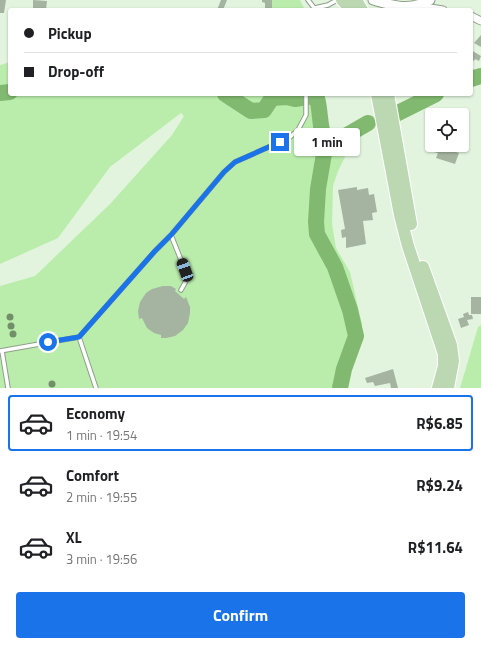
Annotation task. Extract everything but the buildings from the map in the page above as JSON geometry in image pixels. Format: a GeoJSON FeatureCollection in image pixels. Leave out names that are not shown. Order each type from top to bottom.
{"type":"FeatureCollection","features":[{"type":"Feature","properties":{"kind":"main road"},"geometry":{"type":"LineString","coordinates":[[342,0],[350,8]]}},
{"type":"Feature","properties":{"kind":"main road"},"geometry":{"type":"LineString","coordinates":[[377,96],[397,200],[408,246],[444,354],[444,366],[438,388]]}},
{"type":"Feature","properties":{"kind":"main road"},"geometry":{"type":"LineString","coordinates":[[388,96],[410,221],[422,266],[451,345],[453,361],[448,388]]}},
{"type":"Feature","properties":{"kind":"street"},"geometry":{"type":"LineString","coordinates":[[373,0],[382,1],[401,7],[418,6],[430,8]]}},
{"type":"Feature","properties":{"kind":"street"},"geometry":{"type":"LineString","coordinates":[[418,6],[430,0]]}},
{"type":"Feature","properties":{"kind":"lane"},"geometry":{"type":"LineString","coordinates":[[308,0],[314,8]]}},
{"type":"Feature","properties":{"kind":"lane"},"geometry":{"type":"LineString","coordinates":[[318,8],[337,0]]}},
{"type":"Feature","properties":{"kind":"lane"},"geometry":{"type":"LineString","coordinates":[[8,388],[1,351],[79,337],[171,235],[224,172],[235,162],[289,138],[298,130],[306,115],[306,96]]}},
{"type":"Feature","properties":{"kind":"lane"},"geometry":{"type":"LineString","coordinates":[[171,235],[185,270],[186,281],[181,290]]}},
{"type":"Feature","properties":{"kind":"lane"},"geometry":{"type":"LineString","coordinates":[[79,337],[96,388]]}},
{"type":"Feature","properties":{"kind":"green space"},"geometry":{"type":"Polygon","coordinates":[[[272,0],[300,0],[304,8],[272,8],[272,0]]]}},
{"type":"Feature","properties":{"kind":"green space"},"geometry":{"type":"Polygon","coordinates":[[[8,63],[8,96],[320,96],[324,105],[327,136],[331,144],[345,157],[333,186],[332,224],[336,248],[350,272],[362,324],[361,341],[349,361],[348,388],[0,388],[0,286],[35,276],[110,204],[172,135],[184,116],[181,113],[110,167],[58,238],[0,264],[0,65],[8,63]]]}},
{"type":"Feature","properties":{"kind":"green space"},"geometry":{"type":"Polygon","coordinates":[[[481,325],[481,388],[460,388],[478,327],[481,325]]]}},
{"type":"Feature","properties":{"kind":"waterway"},"geometry":{"type":"LineString","coordinates":[[473,78],[481,76]]}},
{"type":"Feature","properties":{"kind":"waterway"},"geometry":{"type":"LineString","coordinates":[[0,93],[8,92]]}},
{"type":"Feature","properties":{"kind":"waterway"},"geometry":{"type":"LineString","coordinates":[[228,96],[251,111],[264,110],[272,98],[287,97],[295,99],[312,96]]}},
{"type":"Feature","properties":{"kind":"waterway"},"geometry":{"type":"LineString","coordinates":[[312,96],[317,98],[322,132],[326,142],[318,189],[316,222],[317,234],[335,267],[350,310],[356,336],[344,369],[340,388]]}},
{"type":"Feature","properties":{"kind":"waterway"},"geometry":{"type":"LineString","coordinates":[[396,114],[432,96]]}},
{"type":"Feature","properties":{"kind":"waterway"},"geometry":{"type":"LineString","coordinates":[[326,142],[335,142],[368,123]]}},
{"type":"Feature","properties":{"kind":"route"},"geometry":{"type":"LineString","coordinates":[[48,342],[79,337],[171,235],[224,172],[235,162],[272,147],[280,142]]}}]}
